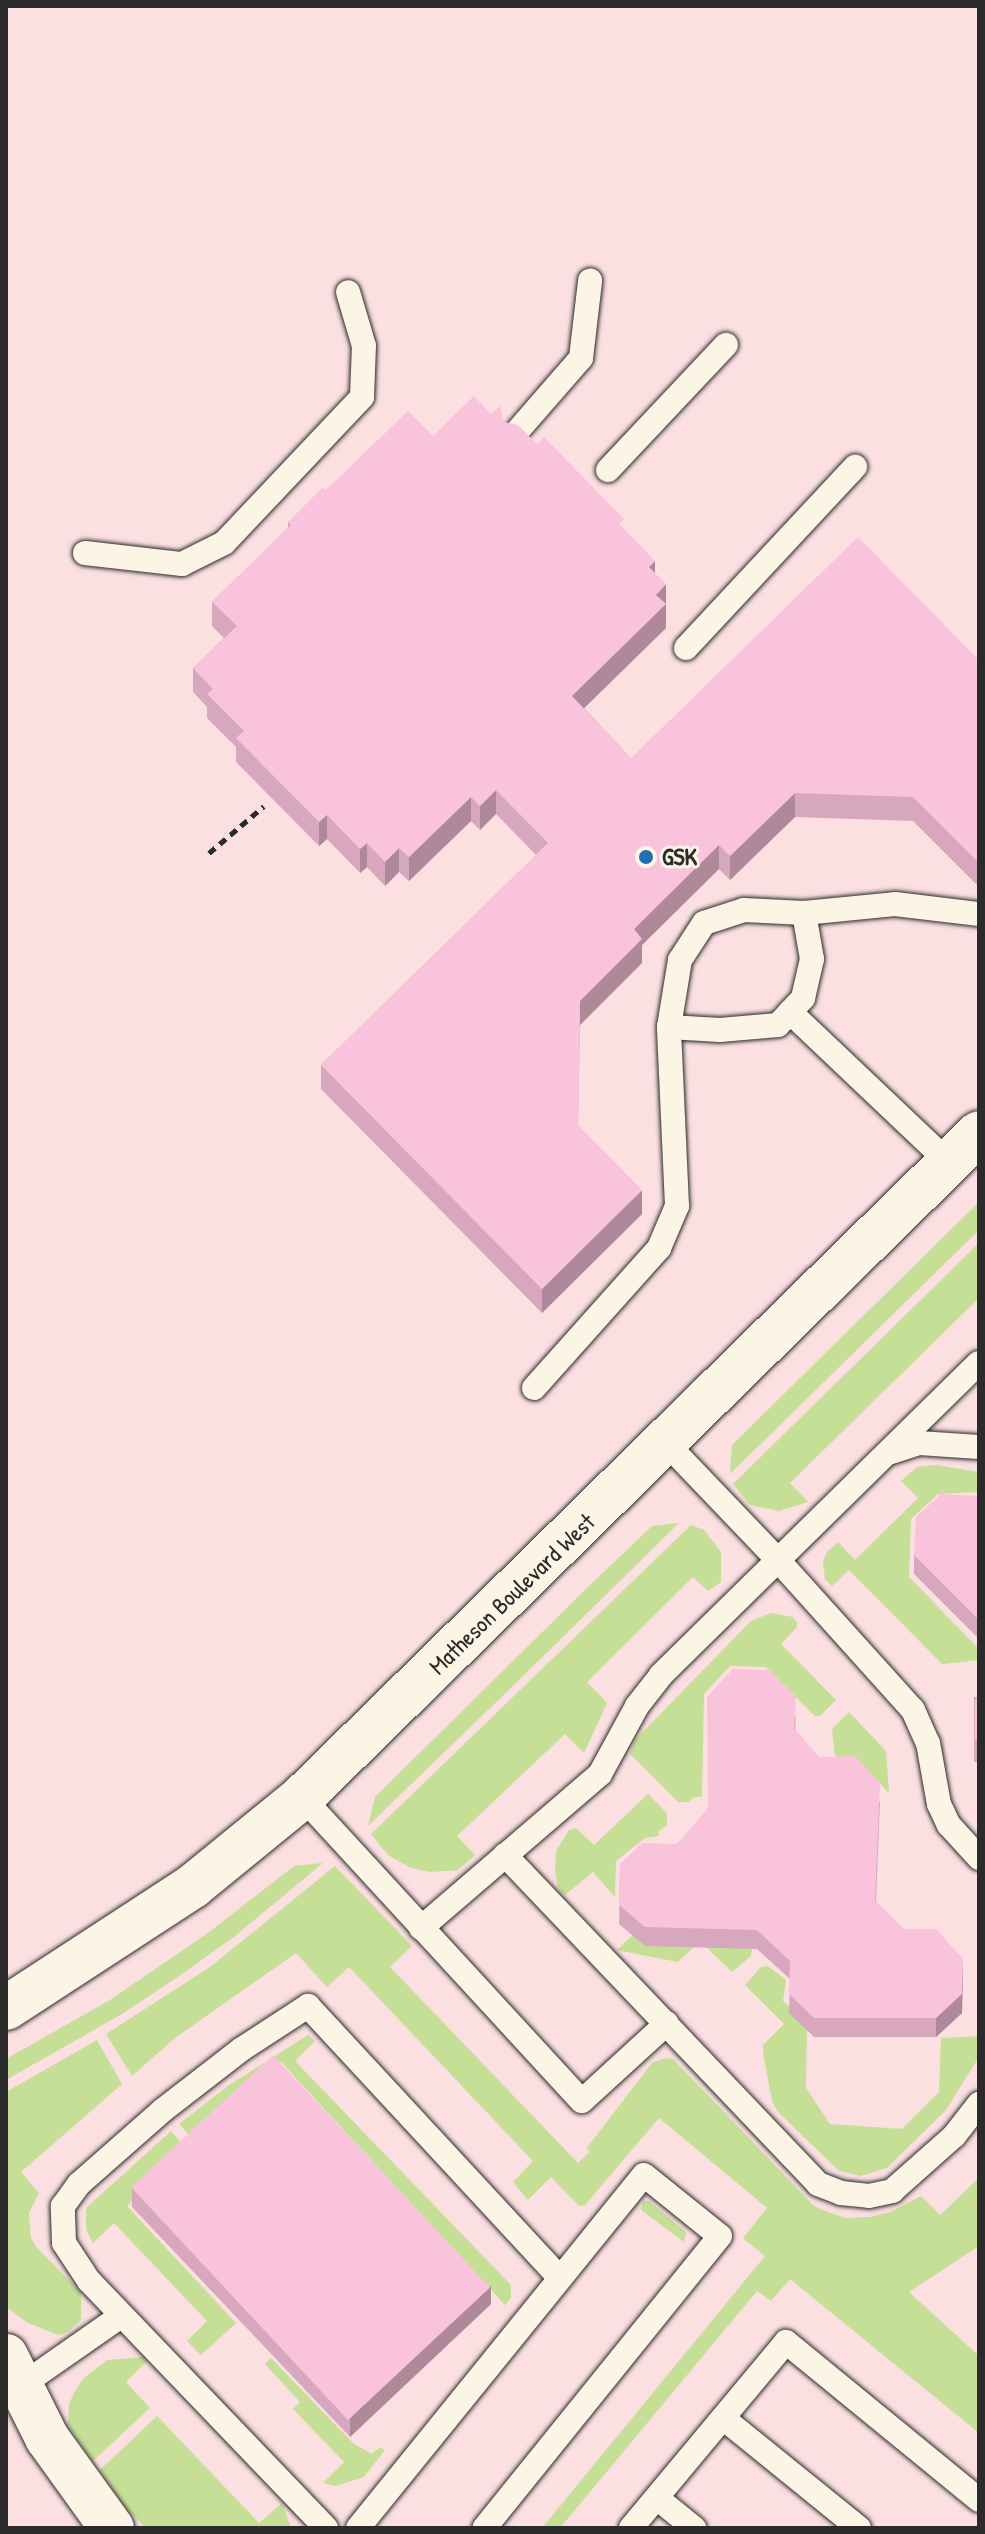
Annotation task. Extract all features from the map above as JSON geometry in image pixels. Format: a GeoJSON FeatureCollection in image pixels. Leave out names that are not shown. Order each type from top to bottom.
{"type":"FeatureCollection","features":[{"type":"Feature","properties":{"kind":"street","name":"Matheson Boulevard West"},"geometry":{"type":"LineString","coordinates":[[6,2008],[193,1886],[302,1797],[979,1133]]}},
{"type":"Feature","properties":{"kind":"street"},"geometry":{"type":"LineString","coordinates":[[11,2380],[47,2438],[112,2528]]}},
{"type":"Feature","properties":{"kind":"lane"},"geometry":{"type":"LineString","coordinates":[[514,435],[581,358],[590,281]]}},
{"type":"Feature","properties":{"kind":"lane"},"geometry":{"type":"LineString","coordinates":[[85,553],[182,564],[224,543],[362,397],[364,346],[348,292]]}},
{"type":"Feature","properties":{"kind":"lane"},"geometry":{"type":"LineString","coordinates":[[608,470],[726,345]]}},
{"type":"Feature","properties":{"kind":"lane"},"geometry":{"type":"LineString","coordinates":[[686,648],[855,467]]}},
{"type":"Feature","properties":{"kind":"lane"},"geometry":{"type":"LineString","coordinates":[[534,1388],[659,1248],[677,1206],[669,1027],[680,960],[704,923],[744,910],[804,913],[895,904],[979,914]]}},
{"type":"Feature","properties":{"kind":"lane"},"geometry":{"type":"LineString","coordinates":[[669,1027],[720,1030],[778,1025],[803,998],[812,959],[804,913]]}},
{"type":"Feature","properties":{"kind":"lane"},"geometry":{"type":"LineString","coordinates":[[790,1012],[948,1162]]}},
{"type":"Feature","properties":{"kind":"lane"},"geometry":{"type":"LineString","coordinates":[[421,1928],[600,1774],[637,1706],[661,1675],[979,1363]]}},
{"type":"Feature","properties":{"kind":"lane"},"geometry":{"type":"LineString","coordinates":[[666,1443],[777,1559],[913,1710],[928,1743],[939,1804],[949,1825],[979,1858]]}},
{"type":"Feature","properties":{"kind":"lane"},"geometry":{"type":"LineString","coordinates":[[888,1453],[919,1443],[979,1447]]}},
{"type":"Feature","properties":{"kind":"lane"},"geometry":{"type":"LineString","coordinates":[[302,1797],[582,2101],[667,2023]]}},
{"type":"Feature","properties":{"kind":"lane"},"geometry":{"type":"LineString","coordinates":[[505,1855],[818,2184],[841,2193],[869,2196],[892,2191],[954,2136],[979,2104]]}},
{"type":"Feature","properties":{"kind":"lane"},"geometry":{"type":"LineString","coordinates":[[326,2528],[89,2281],[64,2243],[63,2206],[79,2184],[163,2110],[242,2049],[308,2006],[560,2278]]}},
{"type":"Feature","properties":{"kind":"lane"},"geometry":{"type":"LineString","coordinates":[[358,2528],[644,2175],[720,2236],[484,2528]]}},
{"type":"Feature","properties":{"kind":"lane"},"geometry":{"type":"LineString","coordinates":[[11,2380],[121,2316]]}},
{"type":"Feature","properties":{"kind":"lane"},"geometry":{"type":"LineString","coordinates":[[631,2528],[786,2342],[979,2500]]}},
{"type":"Feature","properties":{"kind":"lane"},"geometry":{"type":"LineString","coordinates":[[723,2418],[859,2528]]}},
{"type":"Feature","properties":{"kind":"lane"},"geometry":{"type":"LineString","coordinates":[[657,2498],[694,2528]]}},
{"type":"Feature","properties":{"kind":"path"},"geometry":{"type":"LineString","coordinates":[[209,853],[264,806]]}},
{"type":"Feature","properties":{"kind":"shaded area"},"geometry":{"type":"Polygon","coordinates":[[[6,6],[979,6],[979,2528],[6,2528],[6,6]]]}},
{"type":"Feature","properties":{"kind":"green space"},"geometry":{"type":"Polygon","coordinates":[[[979,1202],[979,1230],[730,1474],[732,1445],[979,1202]]]}},
{"type":"Feature","properties":{"kind":"green space"},"geometry":{"type":"Polygon","coordinates":[[[979,1243],[979,1298],[790,1483],[808,1502],[779,1511],[750,1505],[733,1484],[979,1243]]]}},
{"type":"Feature","properties":{"kind":"green space"},"geometry":{"type":"Polygon","coordinates":[[[936,1465],[979,1472],[979,1492],[938,1494],[911,1519],[909,1577],[979,1649],[979,1660],[942,1664],[849,1570],[832,1586],[825,1579],[823,1561],[827,1552],[838,1542],[855,1560],[918,1498],[901,1481],[917,1467],[936,1465]]]}},
{"type":"Feature","properties":{"kind":"green space"},"geometry":{"type":"Polygon","coordinates":[[[679,1523],[368,1826],[375,1797],[590,1585],[652,1526],[679,1523]]]}},
{"type":"Feature","properties":{"kind":"green space"},"geometry":{"type":"Polygon","coordinates":[[[691,1525],[704,1530],[721,1552],[721,1582],[708,1591],[693,1577],[587,1682],[607,1703],[584,1753],[565,1734],[457,1836],[475,1855],[458,1870],[431,1872],[411,1868],[388,1855],[371,1834],[691,1525]]]}},
{"type":"Feature","properties":{"kind":"green space"},"geometry":{"type":"Polygon","coordinates":[[[771,1613],[793,1617],[797,1622],[797,1627],[781,1644],[836,1700],[820,1716],[815,1716],[766,1667],[730,1666],[704,1694],[702,1797],[678,1802],[630,1754],[635,1740],[751,1621],[771,1613]]]}},
{"type":"Feature","properties":{"kind":"green space"},"geometry":{"type":"Polygon","coordinates":[[[849,1712],[886,1751],[889,1793],[857,1759],[841,1759],[835,1755],[832,1729],[849,1712]]]}},
{"type":"Feature","properties":{"kind":"green space"},"geometry":{"type":"Polygon","coordinates":[[[648,1794],[667,1813],[667,1825],[659,1831],[659,1836],[645,1838],[616,1861],[615,1897],[593,1872],[565,1895],[558,1888],[556,1851],[569,1830],[576,1828],[594,1845],[648,1794]]]}},
{"type":"Feature","properties":{"kind":"green space"},"geometry":{"type":"Polygon","coordinates":[[[323,1863],[235,1936],[185,1972],[122,2014],[6,2080],[6,2059],[110,2000],[208,1933],[294,1866],[323,1863]]]}},
{"type":"Feature","properties":{"kind":"green space"},"geometry":{"type":"Polygon","coordinates":[[[335,1866],[412,1946],[390,1967],[578,2163],[590,2152],[586,2149],[652,2063],[665,2058],[673,2059],[814,2206],[828,2212],[845,2218],[870,2217],[890,2212],[921,2196],[940,2215],[979,2178],[979,2246],[909,2292],[979,2356],[979,2433],[790,2279],[771,2301],[757,2291],[560,2528],[542,2528],[765,2256],[743,2238],[767,2208],[659,2118],[585,2205],[579,2206],[551,2177],[528,2200],[513,2182],[533,2161],[349,1967],[327,1987],[296,1953],[175,2038],[132,2076],[106,2034],[210,1967],[335,1866]]]}},
{"type":"Feature","properties":{"kind":"green space"},"geometry":{"type":"Polygon","coordinates":[[[637,1931],[753,1940],[751,1956],[732,1972],[700,1941],[678,1962],[617,1950],[637,1931]]]}},
{"type":"Feature","properties":{"kind":"green space"},"geometry":{"type":"Polygon","coordinates":[[[768,1966],[786,1980],[783,2001],[807,2023],[806,2088],[830,2124],[902,2129],[939,2092],[941,2038],[979,2036],[979,2057],[946,2110],[887,2168],[861,2176],[839,2171],[778,2112],[772,2101],[763,2045],[784,2024],[745,1985],[761,1967],[768,1966]]]}},
{"type":"Feature","properties":{"kind":"green space"},"geometry":{"type":"Polygon","coordinates":[[[308,2035],[315,2041],[295,2061],[511,2285],[511,2298],[505,2305],[281,2062],[202,2135],[189,2135],[179,2124],[229,2085],[308,2035]]]}},
{"type":"Feature","properties":{"kind":"green space"},"geometry":{"type":"Polygon","coordinates":[[[97,2040],[122,2084],[21,2172],[39,2193],[29,2213],[31,2238],[81,2292],[81,2320],[68,2332],[58,2335],[28,2323],[6,2307],[6,2092],[97,2040]]]}},
{"type":"Feature","properties":{"kind":"green space"},"geometry":{"type":"Polygon","coordinates":[[[171,2131],[183,2145],[194,2145],[127,2206],[236,2323],[201,2355],[187,2341],[207,2321],[114,2223],[93,2243],[86,2229],[86,2208],[171,2131]]]}},
{"type":"Feature","properties":{"kind":"green space"},"geometry":{"type":"Polygon","coordinates":[[[643,2201],[649,2201],[686,2232],[684,2242],[641,2210],[643,2201]]]}},
{"type":"Feature","properties":{"kind":"green space"},"geometry":{"type":"Polygon","coordinates":[[[143,2357],[147,2361],[126,2382],[150,2408],[93,2461],[68,2426],[69,2404],[74,2393],[83,2379],[107,2360],[143,2357]]]}},
{"type":"Feature","properties":{"kind":"green space"},"geometry":{"type":"Polygon","coordinates":[[[271,2358],[354,2444],[372,2454],[380,2447],[385,2450],[364,2477],[336,2486],[323,2483],[344,2462],[293,2409],[300,2402],[265,2364],[271,2358]]]}},
{"type":"Feature","properties":{"kind":"green space"},"geometry":{"type":"Polygon","coordinates":[[[157,2416],[259,2523],[282,2503],[291,2528],[146,2528],[124,2506],[100,2470],[157,2416]]]}},
{"type":"Feature","properties":{"kind":"building","name":"GSK"},"geometry":{"type":"Polygon","coordinates":[[[474,396],[491,414],[500,406],[504,422],[518,425],[537,444],[544,437],[624,519],[619,524],[655,561],[649,567],[666,584],[656,595],[666,604],[572,696],[631,758],[858,537],[979,660],[978,862],[913,797],[795,793],[730,856],[719,845],[634,929],[642,939],[580,1001],[578,1125],[642,1190],[542,1289],[321,1065],[548,843],[496,790],[480,806],[471,797],[409,857],[399,848],[385,862],[367,843],[360,849],[327,815],[319,822],[236,738],[244,731],[207,694],[213,689],[193,668],[237,626],[212,602],[291,525],[288,522],[323,487],[326,490],[408,411],[433,436],[474,396]]]}},
{"type":"Feature","properties":{"kind":"building"},"geometry":{"type":"Polygon","coordinates":[[[941,1494],[979,1498],[979,1620],[914,1555],[916,1517],[941,1494]]]}},
{"type":"Feature","properties":{"kind":"building"},"geometry":{"type":"Polygon","coordinates":[[[733,1669],[769,1670],[796,1697],[794,1729],[819,1757],[855,1756],[880,1783],[875,1901],[903,1929],[936,1929],[963,1959],[962,1994],[936,2018],[814,2018],[789,1994],[790,1961],[757,1930],[645,1927],[619,1905],[620,1864],[642,1843],[677,1844],[708,1808],[707,1697],[733,1669]]]}},
{"type":"Feature","properties":{"kind":"building"},"geometry":{"type":"Polygon","coordinates":[[[979,1697],[979,1743],[975,1739],[975,1700],[979,1697]]]}},
{"type":"Feature","properties":{"kind":"building"},"geometry":{"type":"Polygon","coordinates":[[[273,2055],[490,2288],[348,2420],[131,2187],[273,2055]]]}},
{"type":"Feature","properties":{"kind":"place","name":"GSK"},"geometry":{"type":"Point","coordinates":[646,857]}}]}
